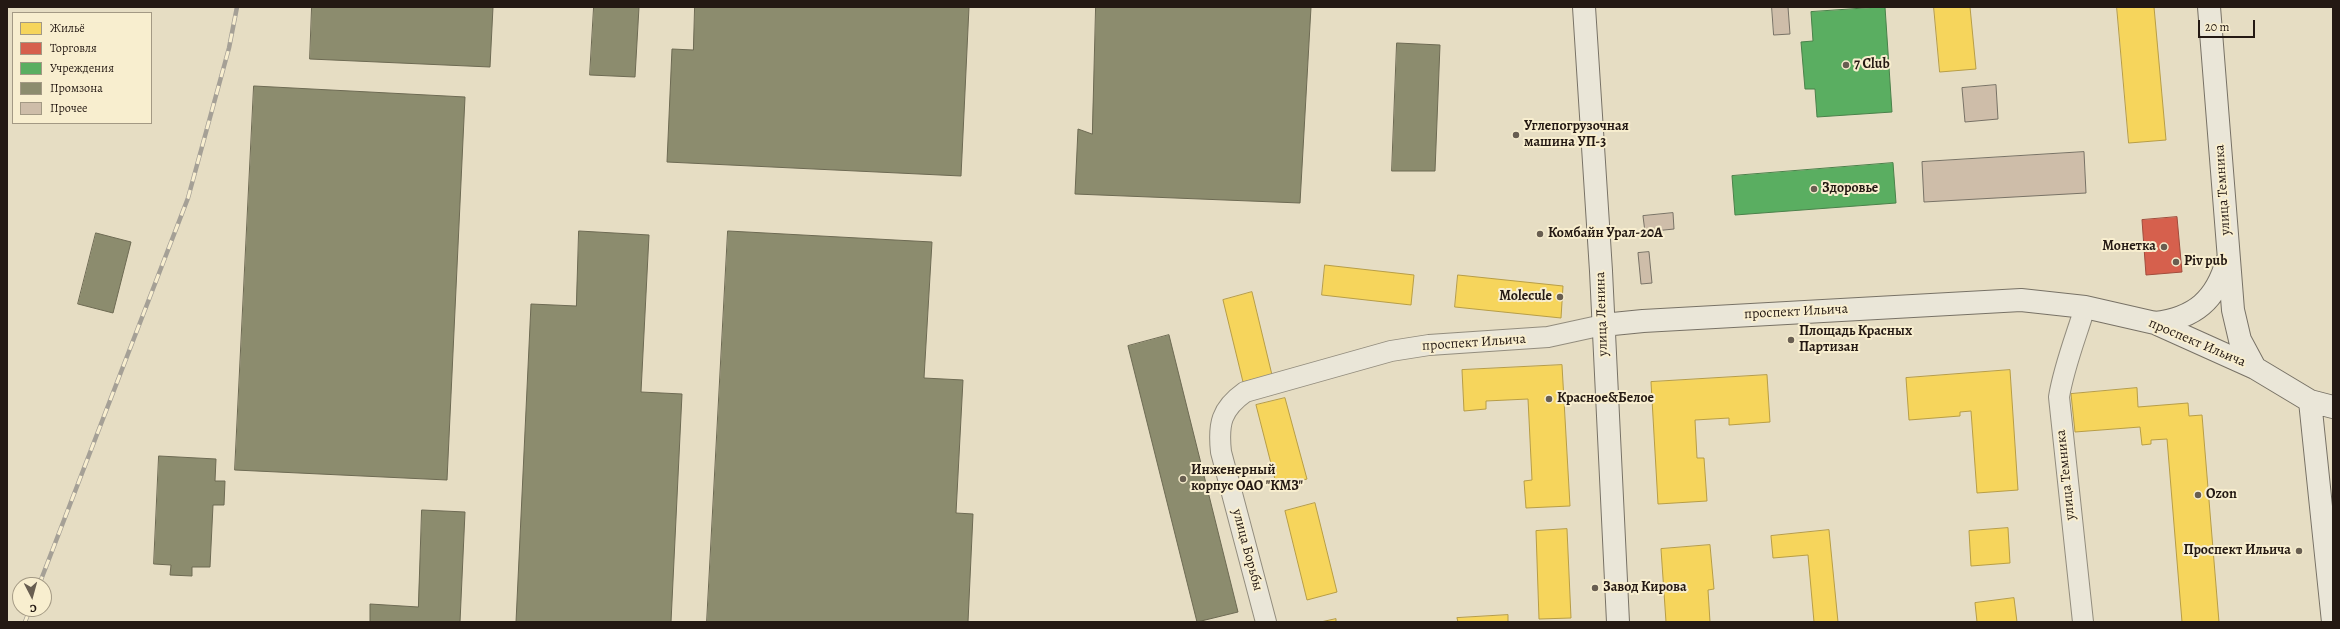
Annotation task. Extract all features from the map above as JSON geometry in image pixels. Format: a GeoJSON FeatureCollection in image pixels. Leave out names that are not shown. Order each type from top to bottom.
{"type":"FeatureCollection","features":[{"type":"Feature","properties":{"kind":"street","name":"улица Ленина"},"geometry":{"type":"LineString","coordinates":[[1584,7],[1604,325],[1618,622]]}},
{"type":"Feature","properties":{"kind":"street","name":"улица Темника"},"geometry":{"type":"LineString","coordinates":[[2209,7],[2227,258],[2233,310],[2240,340],[2255,368]]}},
{"type":"Feature","properties":{"kind":"street"},"geometry":{"type":"LineString","coordinates":[[2155,323],[2172,321],[2193,312],[2211,297],[2222,275],[2227,258]]}},
{"type":"Feature","properties":{"kind":"street","name":"проспект Ильича"},"geometry":{"type":"LineString","coordinates":[[1246,392],[1391,351],[1429,345],[1548,337],[1604,325],[1651,320],[2013,300],[2085,306],[2155,323],[2255,368],[2310,401],[2333,407]]}},
{"type":"Feature","properties":{"kind":"street","name":"улица Темника"},"geometry":{"type":"LineString","coordinates":[[2082,622],[2059,397],[2063,372],[2073,348],[2085,306]]}},
{"type":"Feature","properties":{"kind":"street","name":"улица Борьбы"},"geometry":{"type":"LineString","coordinates":[[1246,392],[1233,401],[1224,413],[1219,432],[1221,452],[1266,622]]}},
{"type":"Feature","properties":{"kind":"street"},"geometry":{"type":"LineString","coordinates":[[2310,401],[2333,622]]}},
{"type":"Feature","properties":{"kind":"building: Жильё"},"geometry":{"type":"Polygon","coordinates":[[[1934,7],[1970,7],[1976,69],[1940,72],[1934,7]]]}},
{"type":"Feature","properties":{"kind":"building: Жильё"},"geometry":{"type":"Polygon","coordinates":[[[2117,7],[2154,7],[2166,140],[2129,143],[2117,7]]]}},
{"type":"Feature","properties":{"kind":"building: Жильё"},"geometry":{"type":"Polygon","coordinates":[[[1325,265],[1414,275],[1411,305],[1322,295],[1325,265]]]}},
{"type":"Feature","properties":{"kind":"building: Жильё"},"geometry":{"type":"Polygon","coordinates":[[[1458,275],[1563,286],[1561,318],[1455,307],[1458,275]]]}},
{"type":"Feature","properties":{"kind":"building: Жильё"},"geometry":{"type":"Polygon","coordinates":[[[1252,292],[1272,375],[1243,382],[1223,300],[1252,292]]]}},
{"type":"Feature","properties":{"kind":"building: Жильё"},"geometry":{"type":"Polygon","coordinates":[[[1562,365],[1570,506],[1526,508],[1524,481],[1532,480],[1528,399],[1486,401],[1486,409],[1464,411],[1462,370],[1562,365]]]}},
{"type":"Feature","properties":{"kind":"building: Жильё"},"geometry":{"type":"Polygon","coordinates":[[[2010,370],[2018,490],[1977,493],[1971,411],[1960,412],[1960,416],[1909,420],[1906,378],[2010,370]]]}},
{"type":"Feature","properties":{"kind":"building: Жильё"},"geometry":{"type":"Polygon","coordinates":[[[1767,375],[1770,422],[1729,425],[1729,418],[1695,420],[1697,458],[1704,458],[1707,501],[1658,504],[1651,382],[1767,375]]]}},
{"type":"Feature","properties":{"kind":"building: Жильё"},"geometry":{"type":"Polygon","coordinates":[[[2137,388],[2138,407],[2188,403],[2189,416],[2202,415],[2219,622],[2182,622],[2167,439],[2151,440],[2151,444],[2142,445],[2140,427],[2075,432],[2071,394],[2137,388]]]}},
{"type":"Feature","properties":{"kind":"building: Жильё"},"geometry":{"type":"Polygon","coordinates":[[[1285,398],[1307,479],[1277,487],[1256,405],[1285,398]]]}},
{"type":"Feature","properties":{"kind":"building: Жильё"},"geometry":{"type":"Polygon","coordinates":[[[1315,503],[1337,592],[1307,600],[1285,511],[1315,503]]]}},
{"type":"Feature","properties":{"kind":"building: Жильё"},"geometry":{"type":"Polygon","coordinates":[[[2008,528],[2010,563],[1971,566],[1969,531],[2008,528]]]}},
{"type":"Feature","properties":{"kind":"building: Жильё"},"geometry":{"type":"Polygon","coordinates":[[[1567,529],[1571,618],[1539,619],[1536,531],[1567,529]]]}},
{"type":"Feature","properties":{"kind":"building: Жильё"},"geometry":{"type":"Polygon","coordinates":[[[1829,530],[1838,622],[1814,622],[1808,555],[1773,558],[1771,536],[1829,530]]]}},
{"type":"Feature","properties":{"kind":"building: Жильё"},"geometry":{"type":"Polygon","coordinates":[[[1710,545],[1714,589],[1708,590],[1710,622],[1666,622],[1661,549],[1710,545]]]}},
{"type":"Feature","properties":{"kind":"building: Жильё"},"geometry":{"type":"Polygon","coordinates":[[[2014,598],[2017,622],[1977,622],[1975,603],[2014,598]]]}},
{"type":"Feature","properties":{"kind":"building: Жильё"},"geometry":{"type":"Polygon","coordinates":[[[1508,615],[1508,622],[1458,622],[1457,618],[1508,615]]]}},
{"type":"Feature","properties":{"kind":"building: Жильё"},"geometry":{"type":"Polygon","coordinates":[[[1336,619],[1336,622],[1321,622],[1336,619]]]}},
{"type":"Feature","properties":{"kind":"building: Торговля"},"geometry":{"type":"Polygon","coordinates":[[[2177,217],[2182,272],[2146,275],[2142,220],[2177,217]]]}},
{"type":"Feature","properties":{"kind":"building: Учреждения","name":"7 Club"},"geometry":{"type":"Polygon","coordinates":[[[1885,7],[1892,112],[1817,117],[1815,89],[1805,89],[1801,42],[1813,41],[1811,12],[1885,7]]]}},
{"type":"Feature","properties":{"kind":"building: Учреждения","name":"Здоровье"},"geometry":{"type":"Polygon","coordinates":[[[1893,163],[1896,203],[1735,215],[1732,176],[1893,163]]]}},
{"type":"Feature","properties":{"kind":"building: Промзона"},"geometry":{"type":"Polygon","coordinates":[[[312,7],[493,7],[490,67],[310,59],[312,7]]]}},
{"type":"Feature","properties":{"kind":"building: Промзона"},"geometry":{"type":"Polygon","coordinates":[[[594,7],[639,7],[635,77],[590,75],[594,7]]]}},
{"type":"Feature","properties":{"kind":"building: Промзона"},"geometry":{"type":"Polygon","coordinates":[[[695,7],[969,7],[961,176],[667,162],[672,49],[693,50],[695,7]]]}},
{"type":"Feature","properties":{"kind":"building: Промзона"},"geometry":{"type":"Polygon","coordinates":[[[1096,7],[1311,7],[1300,203],[1075,194],[1078,129],[1092,134],[1096,7]]]}},
{"type":"Feature","properties":{"kind":"building: Промзона"},"geometry":{"type":"Polygon","coordinates":[[[1397,43],[1440,45],[1435,171],[1392,171],[1397,43]]]}},
{"type":"Feature","properties":{"kind":"building: Промзона"},"geometry":{"type":"Polygon","coordinates":[[[254,86],[465,97],[447,480],[235,470],[254,86]]]}},
{"type":"Feature","properties":{"kind":"building: Промзона"},"geometry":{"type":"Polygon","coordinates":[[[579,231],[649,235],[641,392],[682,394],[671,622],[516,622],[531,304],[576,306],[579,231]]]}},
{"type":"Feature","properties":{"kind":"building: Промзона"},"geometry":{"type":"Polygon","coordinates":[[[728,231],[932,242],[924,378],[963,380],[956,513],[973,514],[968,622],[707,622],[728,231]]]}},
{"type":"Feature","properties":{"kind":"building: Промзона"},"geometry":{"type":"Polygon","coordinates":[[[96,233],[131,242],[113,313],[78,304],[96,233]]]}},
{"type":"Feature","properties":{"kind":"building: Промзона","name":"Инженерный корпус ОАО \"КМЗ\""},"geometry":{"type":"Polygon","coordinates":[[[1169,335],[1238,612],[1197,622],[1128,346],[1169,335]]]}},
{"type":"Feature","properties":{"kind":"building: Промзона"},"geometry":{"type":"Polygon","coordinates":[[[159,456],[216,459],[215,481],[225,481],[224,505],[213,505],[210,567],[192,567],[192,576],[170,575],[171,565],[154,564],[159,456]]]}},
{"type":"Feature","properties":{"kind":"building: Промзона"},"geometry":{"type":"Polygon","coordinates":[[[422,510],[465,512],[460,622],[370,622],[370,604],[418,607],[422,510]]]}},
{"type":"Feature","properties":{"kind":"building: Прочее"},"geometry":{"type":"Polygon","coordinates":[[[1772,7],[1788,7],[1790,34],[1774,35],[1772,7]]]}},
{"type":"Feature","properties":{"kind":"building: Прочее"},"geometry":{"type":"Polygon","coordinates":[[[1996,85],[1998,119],[1965,122],[1962,88],[1996,85]]]}},
{"type":"Feature","properties":{"kind":"building: Прочее"},"geometry":{"type":"Polygon","coordinates":[[[2084,152],[2086,193],[1924,202],[1922,162],[2084,152]]]}},
{"type":"Feature","properties":{"kind":"building: Прочее"},"geometry":{"type":"Polygon","coordinates":[[[1673,213],[1674,229],[1645,232],[1643,216],[1673,213]]]}},
{"type":"Feature","properties":{"kind":"building: Прочее"},"geometry":{"type":"Polygon","coordinates":[[[1649,252],[1652,283],[1641,284],[1638,253],[1649,252]]]}},
{"type":"Feature","properties":{"kind":"railway"},"geometry":{"type":"LineString","coordinates":[[42,577],[188,198],[229,48],[237,7]]}},
{"type":"Feature","properties":{"kind":"railway"},"geometry":{"type":"LineString","coordinates":[[25,622],[27,617]]}},
{"type":"Feature","properties":{"kind":"place","name":"7 Club"},"geometry":{"type":"Point","coordinates":[1846,65]}},
{"type":"Feature","properties":{"kind":"place","name":"Углепогрузочная машина УП-3"},"geometry":{"type":"Point","coordinates":[1516,135]}},
{"type":"Feature","properties":{"kind":"place","name":"Здоровье"},"geometry":{"type":"Point","coordinates":[1814,189]}},
{"type":"Feature","properties":{"kind":"place","name":"Комбайн Урал-20А"},"geometry":{"type":"Point","coordinates":[1540,234]}},
{"type":"Feature","properties":{"kind":"place","name":"Монетка"},"geometry":{"type":"Point","coordinates":[2164,247]}},
{"type":"Feature","properties":{"kind":"place","name":"Piv pub"},"geometry":{"type":"Point","coordinates":[2176,262]}},
{"type":"Feature","properties":{"kind":"place","name":"Molecule"},"geometry":{"type":"Point","coordinates":[1560,297]}},
{"type":"Feature","properties":{"kind":"place","name":"Площадь Красных Партизан"},"geometry":{"type":"Point","coordinates":[1791,340]}},
{"type":"Feature","properties":{"kind":"place","name":"Красное&Белое"},"geometry":{"type":"Point","coordinates":[1549,399]}},
{"type":"Feature","properties":{"kind":"place","name":"Инженерный корпус ОАО \"КМЗ\""},"geometry":{"type":"Point","coordinates":[1183,479]}},
{"type":"Feature","properties":{"kind":"place","name":"Ozon"},"geometry":{"type":"Point","coordinates":[2198,495]}},
{"type":"Feature","properties":{"kind":"place","name":"Проспект Ильича"},"geometry":{"type":"Point","coordinates":[2299,551]}},
{"type":"Feature","properties":{"kind":"place","name":"Завод Кирова"},"geometry":{"type":"Point","coordinates":[1595,588]}}]}
